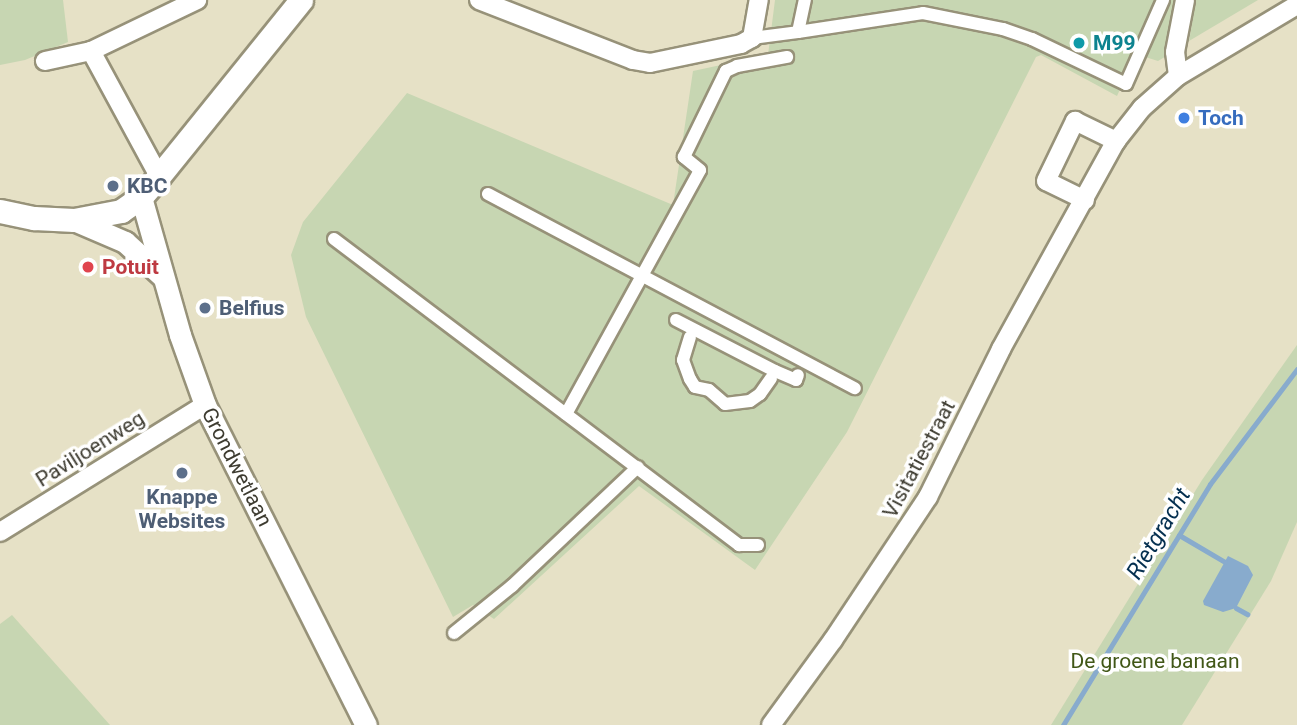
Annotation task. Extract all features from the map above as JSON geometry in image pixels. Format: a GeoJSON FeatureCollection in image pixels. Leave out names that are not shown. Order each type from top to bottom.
{"type":"FeatureCollection","features":[{"type":"Feature","properties":{"kind":"main road"},"geometry":{"type":"LineString","coordinates":[[0,211],[34,218],[74,220],[121,211],[141,197],[301,0]]}},
{"type":"Feature","properties":{"kind":"street"},"geometry":{"type":"LineString","coordinates":[[45,61],[91,51],[197,0]]}},
{"type":"Feature","properties":{"kind":"street"},"geometry":{"type":"LineString","coordinates":[[479,0],[641,63],[741,44],[752,38],[923,13],[1003,29],[1032,39],[1126,84],[1163,0]]}},
{"type":"Feature","properties":{"kind":"street"},"geometry":{"type":"LineString","coordinates":[[752,38],[759,0]]}},
{"type":"Feature","properties":{"kind":"street"},"geometry":{"type":"LineString","coordinates":[[799,32],[805,0]]}},
{"type":"Feature","properties":{"kind":"street"},"geometry":{"type":"LineString","coordinates":[[1178,76],[1175,52],[1185,0]]}},
{"type":"Feature","properties":{"kind":"street","name":"Visitatiestraat"},"geometry":{"type":"LineString","coordinates":[[771,725],[833,640],[928,497],[1001,349],[1116,141],[1142,108],[1178,76],[1297,5]]}},
{"type":"Feature","properties":{"kind":"street"},"geometry":{"type":"LineString","coordinates":[[91,51],[159,176]]}},
{"type":"Feature","properties":{"kind":"street"},"geometry":{"type":"LineString","coordinates":[[566,414],[700,170],[684,157],[726,71],[737,65],[787,57]]}},
{"type":"Feature","properties":{"kind":"street"},"geometry":{"type":"LineString","coordinates":[[1085,200],[1046,181],[1075,121],[1116,141]]}},
{"type":"Feature","properties":{"kind":"street"},"geometry":{"type":"LineString","coordinates":[[488,194],[642,277],[744,342],[855,388]]}},
{"type":"Feature","properties":{"kind":"street","name":"Grondwetlaan"},"geometry":{"type":"LineString","coordinates":[[141,197],[205,405],[366,725]]}},
{"type":"Feature","properties":{"kind":"street"},"geometry":{"type":"LineString","coordinates":[[74,220],[125,242],[164,278]]}},
{"type":"Feature","properties":{"kind":"street"},"geometry":{"type":"LineString","coordinates":[[334,239],[739,545],[758,545]]}},
{"type":"Feature","properties":{"kind":"street"},"geometry":{"type":"LineString","coordinates":[[676,320],[692,332],[744,342],[773,374],[796,380],[802,367]]}},
{"type":"Feature","properties":{"kind":"street"},"geometry":{"type":"LineString","coordinates":[[692,332],[683,360],[690,379],[695,387],[709,390],[725,404],[750,401],[760,394],[773,374]]}},
{"type":"Feature","properties":{"kind":"street","name":"Paviljoenweg"},"geometry":{"type":"LineString","coordinates":[[0,532],[205,405]]}},
{"type":"Feature","properties":{"kind":"street"},"geometry":{"type":"LineString","coordinates":[[454,633],[512,586],[638,467]]}},
{"type":"Feature","properties":{"kind":"green space"},"geometry":{"type":"Polygon","coordinates":[[[0,0],[63,0],[68,42],[25,60],[0,65],[0,0]]]}},
{"type":"Feature","properties":{"kind":"green space"},"geometry":{"type":"Polygon","coordinates":[[[775,0],[1160,0],[1117,96],[1041,55],[1036,57],[847,432],[755,570],[639,486],[494,619],[473,605],[453,617],[306,317],[291,255],[303,222],[407,93],[673,205],[693,71],[768,55],[775,0]]]}},
{"type":"Feature","properties":{"kind":"green space"},"geometry":{"type":"Polygon","coordinates":[[[1166,0],[1179,0],[1168,55],[1158,61],[1142,56],[1166,0]]]}},
{"type":"Feature","properties":{"kind":"green space"},"geometry":{"type":"Polygon","coordinates":[[[1196,0],[1258,0],[1189,41],[1196,0]]]}},
{"type":"Feature","properties":{"kind":"green space","name":"De groene banaan"},"geometry":{"type":"Polygon","coordinates":[[[1297,345],[1297,522],[1271,581],[1182,725],[1051,725],[1202,480],[1297,345]]]}},
{"type":"Feature","properties":{"kind":"green space"},"geometry":{"type":"Polygon","coordinates":[[[12,615],[110,725],[0,725],[0,624],[12,615]]]}},
{"type":"Feature","properties":{"kind":"water"},"geometry":{"type":"Polygon","coordinates":[[[1228,556],[1248,566],[1253,575],[1236,608],[1223,612],[1204,605],[1203,601],[1228,556]]]}},
{"type":"Feature","properties":{"kind":"waterway","name":"Rietgracht"},"geometry":{"type":"LineString","coordinates":[[1063,725],[1210,484],[1297,369]]}},
{"type":"Feature","properties":{"kind":"waterway"},"geometry":{"type":"LineString","coordinates":[[1179,535],[1225,562]]}},
{"type":"Feature","properties":{"kind":"waterway"},"geometry":{"type":"LineString","coordinates":[[1236,608],[1247,614]]}},
{"type":"Feature","properties":{"kind":"place","name":"M99"},"geometry":{"type":"Point","coordinates":[1079,43]}},
{"type":"Feature","properties":{"kind":"place","name":"Toch"},"geometry":{"type":"Point","coordinates":[1184,118]}},
{"type":"Feature","properties":{"kind":"place","name":"KBC"},"geometry":{"type":"Point","coordinates":[113,186]}},
{"type":"Feature","properties":{"kind":"place","name":"Potuit"},"geometry":{"type":"Point","coordinates":[88,267]}},
{"type":"Feature","properties":{"kind":"place","name":"Belfius"},"geometry":{"type":"Point","coordinates":[205,308]}},
{"type":"Feature","properties":{"kind":"place","name":"Knappe Websites"},"geometry":{"type":"Point","coordinates":[182,473]}}]}
